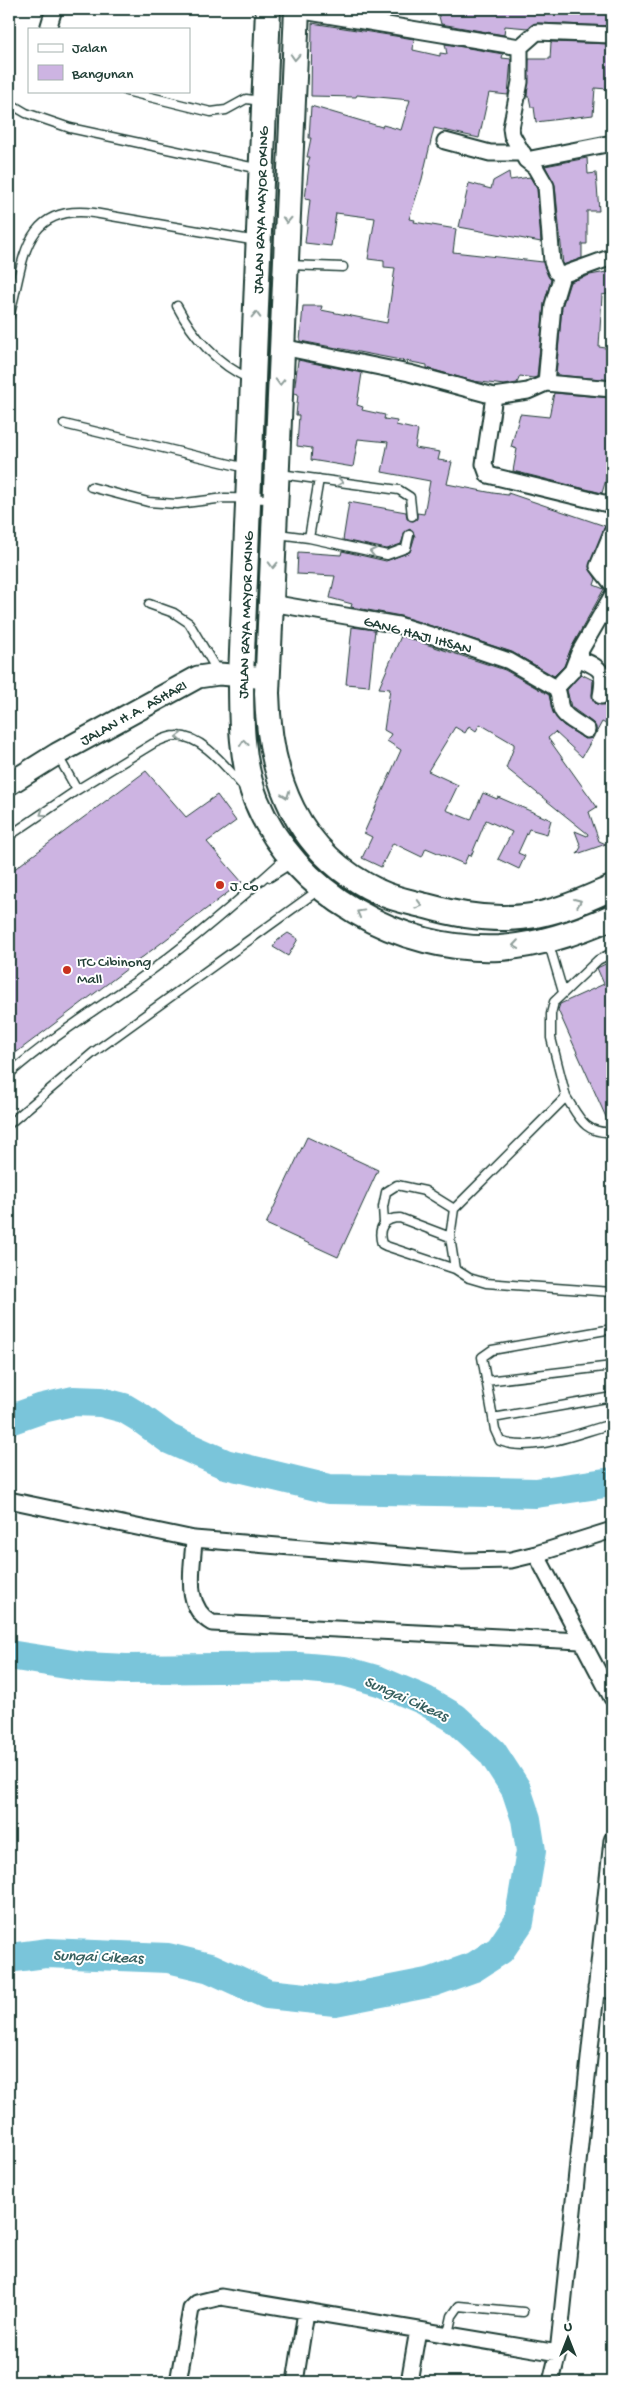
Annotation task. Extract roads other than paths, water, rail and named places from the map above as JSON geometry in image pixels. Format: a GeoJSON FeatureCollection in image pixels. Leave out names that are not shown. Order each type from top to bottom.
{"type":"FeatureCollection","features":[{"type":"Feature","properties":{"kind":"main road","name":"JALAN RAYA MAYOR OKING"},"geometry":{"type":"LineString","coordinates":[[268,9],[251,469],[230,676],[241,718],[245,750],[256,798],[266,821],[291,859],[321,888],[358,913],[391,928],[433,943],[466,947],[500,948],[548,941],[574,934],[612,917]]}},
{"type":"Feature","properties":{"kind":"main road","name":"JALAN RAYA MAYOR OKING"},"geometry":{"type":"LineString","coordinates":[[297,9],[268,678],[268,729],[273,760],[287,799],[311,840],[338,866],[362,883],[380,892],[441,911],[486,918],[544,914],[567,907],[612,888]]}},
{"type":"Feature","properties":{"kind":"main road"},"geometry":{"type":"LineString","coordinates":[[257,291],[284,292]]}},
{"type":"Feature","properties":{"kind":"street"},"geometry":{"type":"LineString","coordinates":[[48,28],[54,9]]}},
{"type":"Feature","properties":{"kind":"street"},"geometry":{"type":"LineString","coordinates":[[297,9],[520,47]]}},
{"type":"Feature","properties":{"kind":"street"},"geometry":{"type":"LineString","coordinates":[[612,35],[537,32],[520,47],[520,82],[511,128],[512,135],[546,186],[552,264],[556,272],[562,275],[612,257]]}},
{"type":"Feature","properties":{"kind":"street"},"geometry":{"type":"LineString","coordinates":[[445,141],[490,153],[525,156],[612,143]]}},
{"type":"Feature","properties":{"kind":"street"},"geometry":{"type":"LineString","coordinates":[[546,383],[553,305],[562,275]]}},
{"type":"Feature","properties":{"kind":"street"},"geometry":{"type":"LineString","coordinates":[[282,348],[450,382],[494,396],[528,391],[546,383],[612,389]]}},
{"type":"Feature","properties":{"kind":"street"},"geometry":{"type":"LineString","coordinates":[[494,396],[484,464],[488,475],[612,505]]}},
{"type":"Feature","properties":{"kind":"street"},"geometry":{"type":"LineString","coordinates":[[612,532],[598,566],[612,584]]}},
{"type":"Feature","properties":{"kind":"street"},"geometry":{"type":"LineString","coordinates":[[587,730],[560,708],[560,695],[556,688],[572,670],[612,596]]}},
{"type":"Feature","properties":{"kind":"street","name":"GANG HAJI IHSAN"},"geometry":{"type":"LineString","coordinates":[[271,603],[398,625],[509,661],[556,688]]}},
{"type":"Feature","properties":{"kind":"street"},"geometry":{"type":"LineString","coordinates":[[577,658],[600,671],[605,679],[601,696]]}},
{"type":"Feature","properties":{"kind":"street","name":"JALAN H.A. ASHARI"},"geometry":{"type":"LineString","coordinates":[[9,784],[57,754],[198,677],[268,678]]}},
{"type":"Feature","properties":{"kind":"street"},"geometry":{"type":"LineString","coordinates":[[9,1500],[194,1540],[462,1561],[511,1560],[612,1530]]}},
{"type":"Feature","properties":{"kind":"street"},"geometry":{"type":"LineString","coordinates":[[194,1540],[192,1598],[200,1614],[212,1623],[581,1641]]}},
{"type":"Feature","properties":{"kind":"street"},"geometry":{"type":"LineString","coordinates":[[536,1554],[612,1698]]}},
{"type":"Feature","properties":{"kind":"street"},"geometry":{"type":"LineString","coordinates":[[551,2382],[558,2353],[612,1840]]}},
{"type":"Feature","properties":{"kind":"street"},"geometry":{"type":"LineString","coordinates":[[596,1988],[612,1991]]}},
{"type":"Feature","properties":{"kind":"street"},"geometry":{"type":"LineString","coordinates":[[178,2382],[192,2309],[197,2303],[221,2297],[558,2353]]}},
{"type":"Feature","properties":{"kind":"street"},"geometry":{"type":"LineString","coordinates":[[295,2382],[306,2312]]}},
{"type":"Feature","properties":{"kind":"street"},"geometry":{"type":"LineString","coordinates":[[409,2382],[418,2330]]}},
{"type":"Feature","properties":{"kind":"lane"},"geometry":{"type":"LineString","coordinates":[[130,92],[211,112],[226,110],[246,99],[264,102]]}},
{"type":"Feature","properties":{"kind":"lane"},"geometry":{"type":"LineString","coordinates":[[9,103],[26,113],[70,128],[261,170]]}},
{"type":"Feature","properties":{"kind":"lane"},"geometry":{"type":"LineString","coordinates":[[9,317],[27,245],[31,236],[43,224],[63,215],[89,212],[258,242]]}},
{"type":"Feature","properties":{"kind":"lane"},"geometry":{"type":"LineString","coordinates":[[285,265],[343,268]]}},
{"type":"Feature","properties":{"kind":"lane"},"geometry":{"type":"LineString","coordinates":[[177,306],[198,339],[233,371],[254,381]]}},
{"type":"Feature","properties":{"kind":"lane"},"geometry":{"type":"LineString","coordinates":[[64,424],[251,469]]}},
{"type":"Feature","properties":{"kind":"lane"},"geometry":{"type":"LineString","coordinates":[[276,474],[400,490],[410,497],[412,516]]}},
{"type":"Feature","properties":{"kind":"lane"},"geometry":{"type":"LineString","coordinates":[[309,538],[320,479]]}},
{"type":"Feature","properties":{"kind":"lane"},"geometry":{"type":"LineString","coordinates":[[91,487],[148,502],[177,504],[249,498],[275,499]]}},
{"type":"Feature","properties":{"kind":"lane"},"geometry":{"type":"LineString","coordinates":[[274,534],[309,538],[387,555],[401,552],[406,548],[409,535]]}},
{"type":"Feature","properties":{"kind":"lane"},"geometry":{"type":"LineString","coordinates":[[148,604],[174,613],[189,623],[230,676]]}},
{"type":"Feature","properties":{"kind":"lane"},"geometry":{"type":"LineString","coordinates":[[9,836],[77,790],[154,743],[177,736],[189,738],[199,743],[256,798]]}},
{"type":"Feature","properties":{"kind":"lane"},"geometry":{"type":"LineString","coordinates":[[57,754],[77,790]]}},
{"type":"Feature","properties":{"kind":"lane"},"geometry":{"type":"LineString","coordinates":[[9,1074],[40,1047],[140,979],[291,859]]}},
{"type":"Feature","properties":{"kind":"lane"},"geometry":{"type":"LineString","coordinates":[[9,1124],[94,1052],[321,888]]}},
{"type":"Feature","properties":{"kind":"lane"},"geometry":{"type":"LineString","coordinates":[[548,941],[563,992]]}},
{"type":"Feature","properties":{"kind":"lane"},"geometry":{"type":"LineString","coordinates":[[612,953],[598,960],[554,1002],[551,1023],[555,1056],[566,1096],[585,1127],[599,1132],[612,1132]]}},
{"type":"Feature","properties":{"kind":"lane"},"geometry":{"type":"LineString","coordinates":[[455,1269],[450,1237],[454,1209],[566,1096]]}},
{"type":"Feature","properties":{"kind":"lane"},"geometry":{"type":"LineString","coordinates":[[384,1222],[383,1207],[386,1192],[397,1185],[425,1191],[454,1209]]}},
{"type":"Feature","properties":{"kind":"lane"},"geometry":{"type":"LineString","coordinates":[[450,1237],[400,1218],[392,1218],[384,1222],[381,1226],[380,1236],[382,1244],[455,1269],[469,1278],[486,1283],[612,1292]]}},
{"type":"Feature","properties":{"kind":"lane"},"geometry":{"type":"LineString","coordinates":[[612,1328],[492,1350],[482,1357],[494,1430],[500,1441],[511,1445],[532,1445],[612,1424]]}},
{"type":"Feature","properties":{"kind":"lane"},"geometry":{"type":"LineString","coordinates":[[486,1381],[612,1366]]}},
{"type":"Feature","properties":{"kind":"lane"},"geometry":{"type":"LineString","coordinates":[[493,1418],[612,1398]]}},
{"type":"Feature","properties":{"kind":"lane"},"geometry":{"type":"LineString","coordinates":[[448,2334],[452,2316],[459,2306],[523,2312]]}},
{"type":"Feature","properties":{"kind":"waterway","name":"Sungai Cikeas"},"geometry":{"type":"LineString","coordinates":[[9,1420],[43,1408],[73,1401],[101,1402],[124,1408],[169,1439],[225,1464],[329,1489],[536,1493],[612,1482]]}},
{"type":"Feature","properties":{"kind":"waterway","name":"Sungai Cikeas"},"geometry":{"type":"LineString","coordinates":[[9,1655],[86,1667],[126,1669],[298,1667],[344,1671],[379,1681],[424,1700],[455,1718],[492,1752],[516,1789],[526,1819],[531,1851],[519,1922],[500,1950],[474,1967],[432,1982],[335,2001],[267,1994],[210,1968],[168,1958],[47,1953],[9,1958]]}},
{"type":"Feature","properties":{"kind":"place","name":"J.Co"},"geometry":{"type":"Point","coordinates":[220,885]}},
{"type":"Feature","properties":{"kind":"place","name":"ITC Cibinong Mall"},"geometry":{"type":"Point","coordinates":[67,970]}}]}
